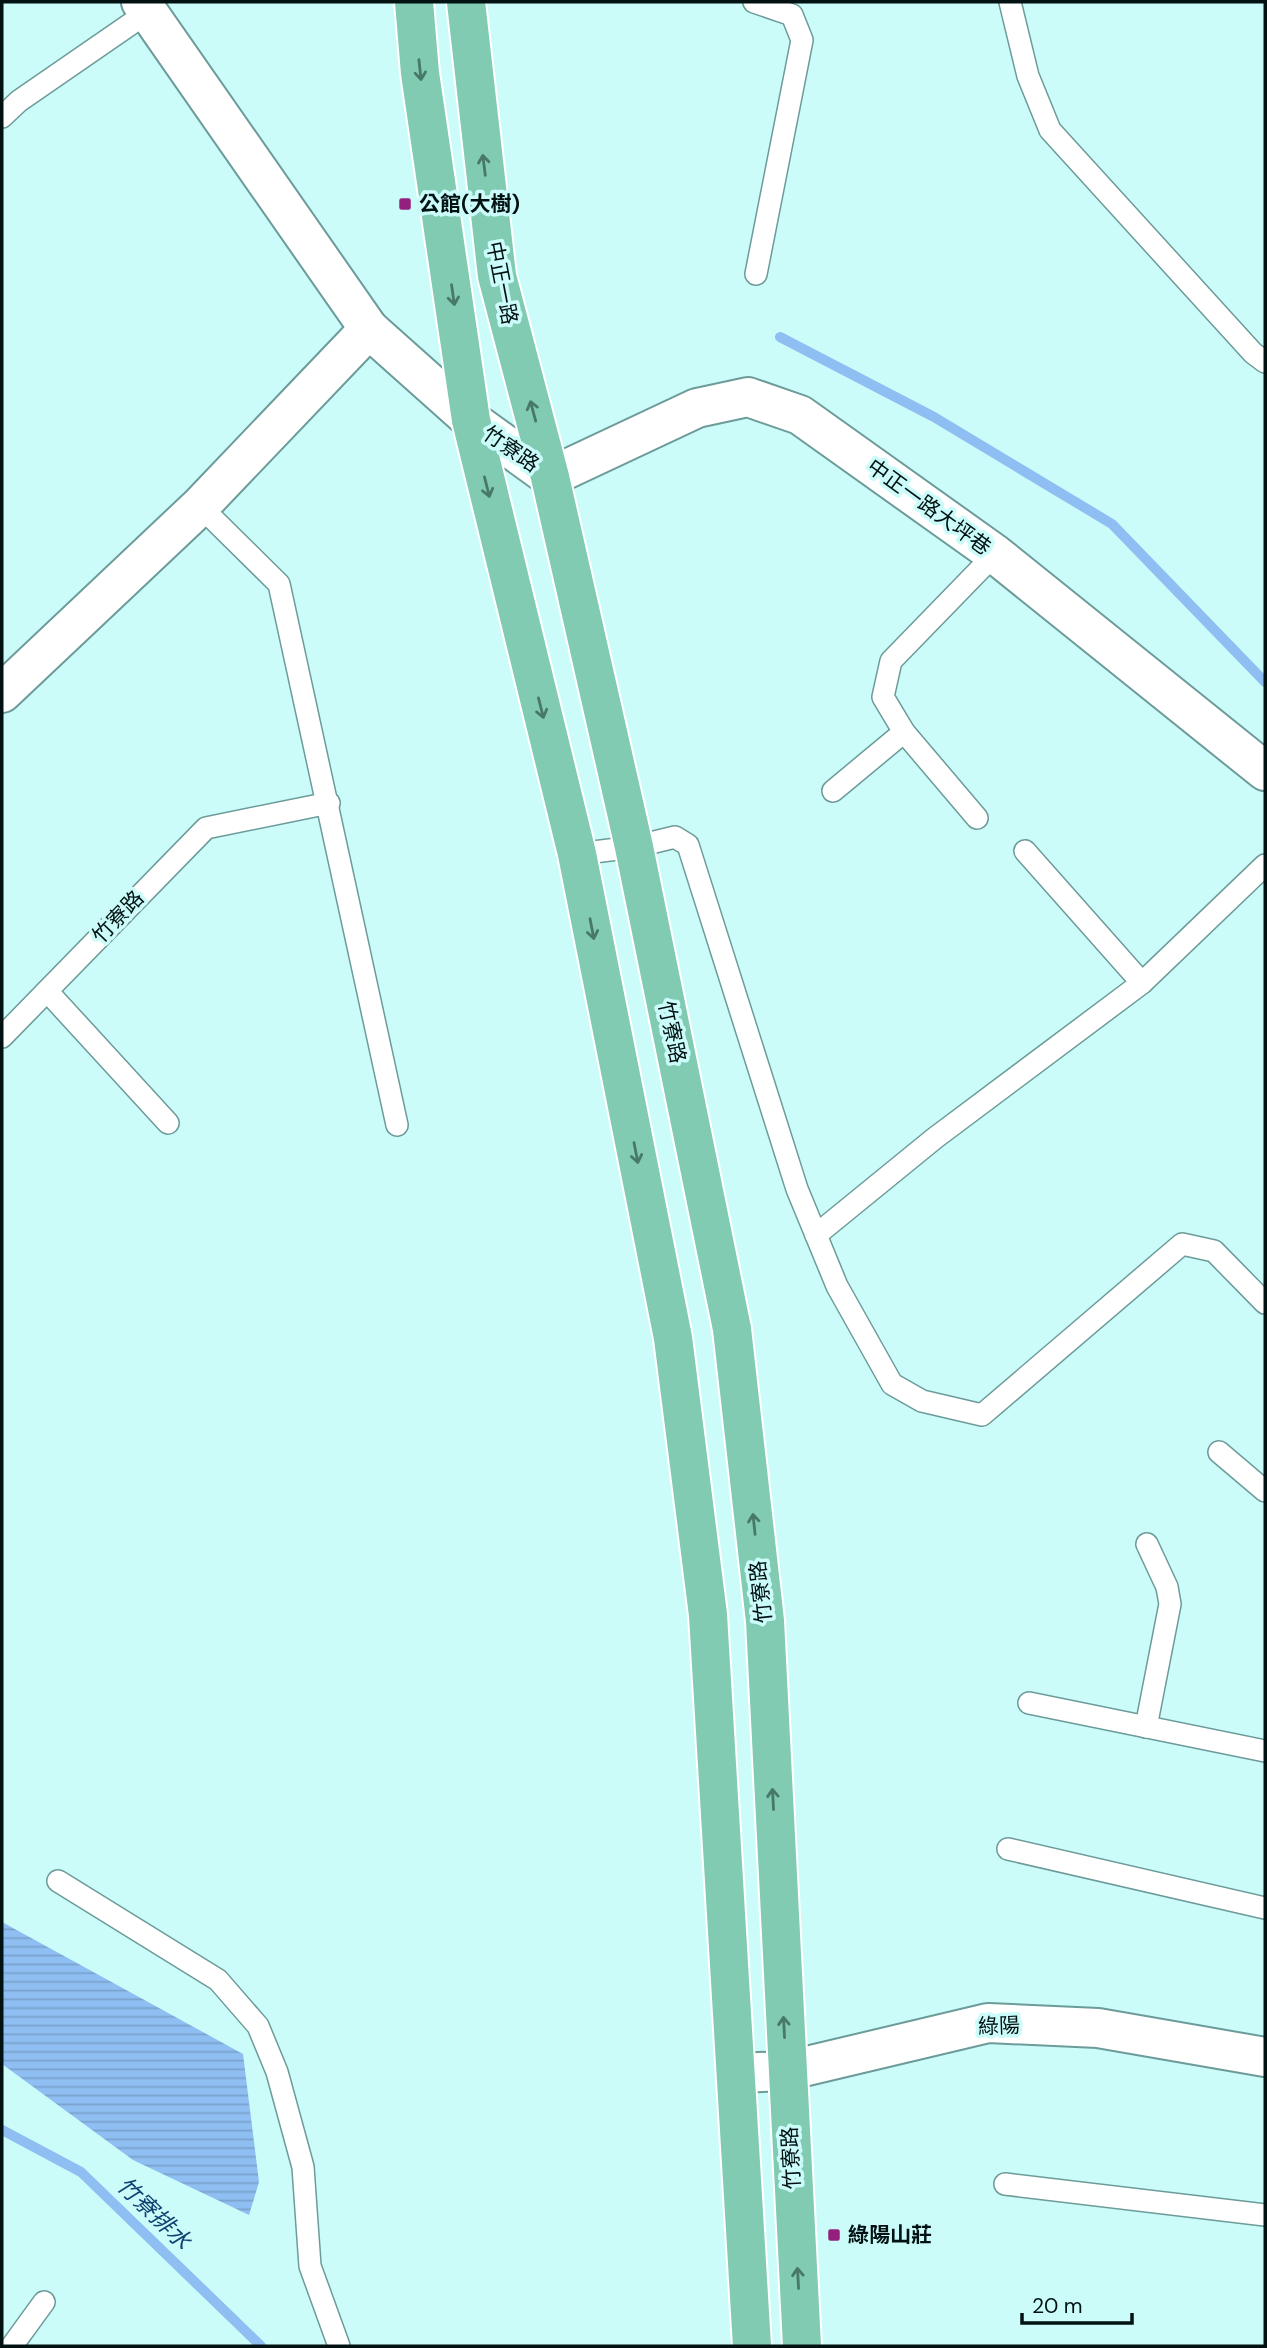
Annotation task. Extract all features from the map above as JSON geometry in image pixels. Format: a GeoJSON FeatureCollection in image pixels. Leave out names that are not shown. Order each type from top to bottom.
{"type":"FeatureCollection","features":[{"type":"Feature","properties":{"kind":"main road"},"geometry":{"type":"LineString","coordinates":[[414,2],[420,73],[471,421]]}},
{"type":"Feature","properties":{"kind":"main road","name":"中正一路"},"geometry":{"type":"LineString","coordinates":[[466,2],[497,276],[550,477]]}},
{"type":"Feature","properties":{"kind":"main road","name":"竹寮路"},"geometry":{"type":"LineString","coordinates":[[471,421],[577,854],[673,1338],[708,1615],[752,2346]]}},
{"type":"Feature","properties":{"kind":"main road","name":"竹寮路"},"geometry":{"type":"LineString","coordinates":[[550,477],[634,847],[732,1329],[765,1622],[802,2346]]}},
{"type":"Feature","properties":{"kind":"street"},"geometry":{"type":"LineString","coordinates":[[2,693],[200,506],[369,329],[144,7]]}},
{"type":"Feature","properties":{"kind":"street","name":"竹寮路"},"geometry":{"type":"LineString","coordinates":[[369,329],[471,421],[550,477]]}},
{"type":"Feature","properties":{"kind":"street","name":"中正一路大坪巷"},"geometry":{"type":"LineString","coordinates":[[550,477],[697,408],[748,397],[800,415],[995,554],[1265,771]]}},
{"type":"Feature","properties":{"kind":"street","name":"綠陽"},"geometry":{"type":"LineString","coordinates":[[736,2073],[786,2071],[988,2023],[1098,2028],[1265,2057]]}},
{"type":"Feature","properties":{"kind":"lane"},"geometry":{"type":"LineString","coordinates":[[754,2],[792,15],[802,40],[756,274]]}},
{"type":"Feature","properties":{"kind":"lane"},"geometry":{"type":"LineString","coordinates":[[1010,2],[1028,76],[1050,130],[1253,354],[1265,362]]}},
{"type":"Feature","properties":{"kind":"lane"},"geometry":{"type":"LineString","coordinates":[[2,117],[19,101],[144,7]]}},
{"type":"Feature","properties":{"kind":"lane"},"geometry":{"type":"LineString","coordinates":[[200,506],[279,584],[329,803],[397,1125]]}},
{"type":"Feature","properties":{"kind":"lane"},"geometry":{"type":"LineString","coordinates":[[978,818],[905,732],[883,697],[891,661],[995,554]]}},
{"type":"Feature","properties":{"kind":"lane"},"geometry":{"type":"LineString","coordinates":[[833,791],[905,732]]}},
{"type":"Feature","properties":{"kind":"lane","name":"竹寮路"},"geometry":{"type":"LineString","coordinates":[[2,1037],[206,828],[329,803]]}},
{"type":"Feature","properties":{"kind":"lane"},"geometry":{"type":"LineString","coordinates":[[577,854],[634,847],[675,837],[688,845],[797,1189],[837,1286],[892,1384],[922,1401],[982,1415],[1182,1244],[1214,1251],[1265,1303]]}},
{"type":"Feature","properties":{"kind":"lane"},"geometry":{"type":"LineString","coordinates":[[1025,851],[1142,983]]}},
{"type":"Feature","properties":{"kind":"lane"},"geometry":{"type":"LineString","coordinates":[[816,1236],[935,1138],[1142,983],[1265,864]]}},
{"type":"Feature","properties":{"kind":"lane"},"geometry":{"type":"LineString","coordinates":[[47,991],[168,1123]]}},
{"type":"Feature","properties":{"kind":"lane"},"geometry":{"type":"LineString","coordinates":[[1219,1452],[1265,1491]]}},
{"type":"Feature","properties":{"kind":"lane"},"geometry":{"type":"LineString","coordinates":[[1146,1727],[1170,1604],[1167,1587],[1147,1544]]}},
{"type":"Feature","properties":{"kind":"lane"},"geometry":{"type":"LineString","coordinates":[[1029,1703],[1265,1751]]}},
{"type":"Feature","properties":{"kind":"lane"},"geometry":{"type":"LineString","coordinates":[[1008,1849],[1265,1908]]}},
{"type":"Feature","properties":{"kind":"lane"},"geometry":{"type":"LineString","coordinates":[[58,1881],[218,1980],[258,2026],[277,2072],[303,2167],[310,2266],[339,2346]]}},
{"type":"Feature","properties":{"kind":"lane"},"geometry":{"type":"LineString","coordinates":[[1005,2184],[1265,2216]]}},
{"type":"Feature","properties":{"kind":"lane"},"geometry":{"type":"LineString","coordinates":[[12,2346],[44,2302]]}},
{"type":"Feature","properties":{"kind":"water"},"geometry":{"type":"Polygon","coordinates":[[[2,1922],[243,2054],[259,2182],[249,2215],[133,2160],[2,2064],[2,1922]]]}},
{"type":"Feature","properties":{"kind":"waterway"},"geometry":{"type":"LineString","coordinates":[[780,337],[934,417],[1112,524],[1265,682]]}},
{"type":"Feature","properties":{"kind":"waterway","name":"竹寮排水"},"geometry":{"type":"LineString","coordinates":[[2,2130],[81,2172],[261,2346]]}},
{"type":"Feature","properties":{"kind":"place","name":"公館(大樹)"},"geometry":{"type":"Point","coordinates":[405,204]}},
{"type":"Feature","properties":{"kind":"place","name":"綠陽山莊"},"geometry":{"type":"Point","coordinates":[834,2235]}}]}
